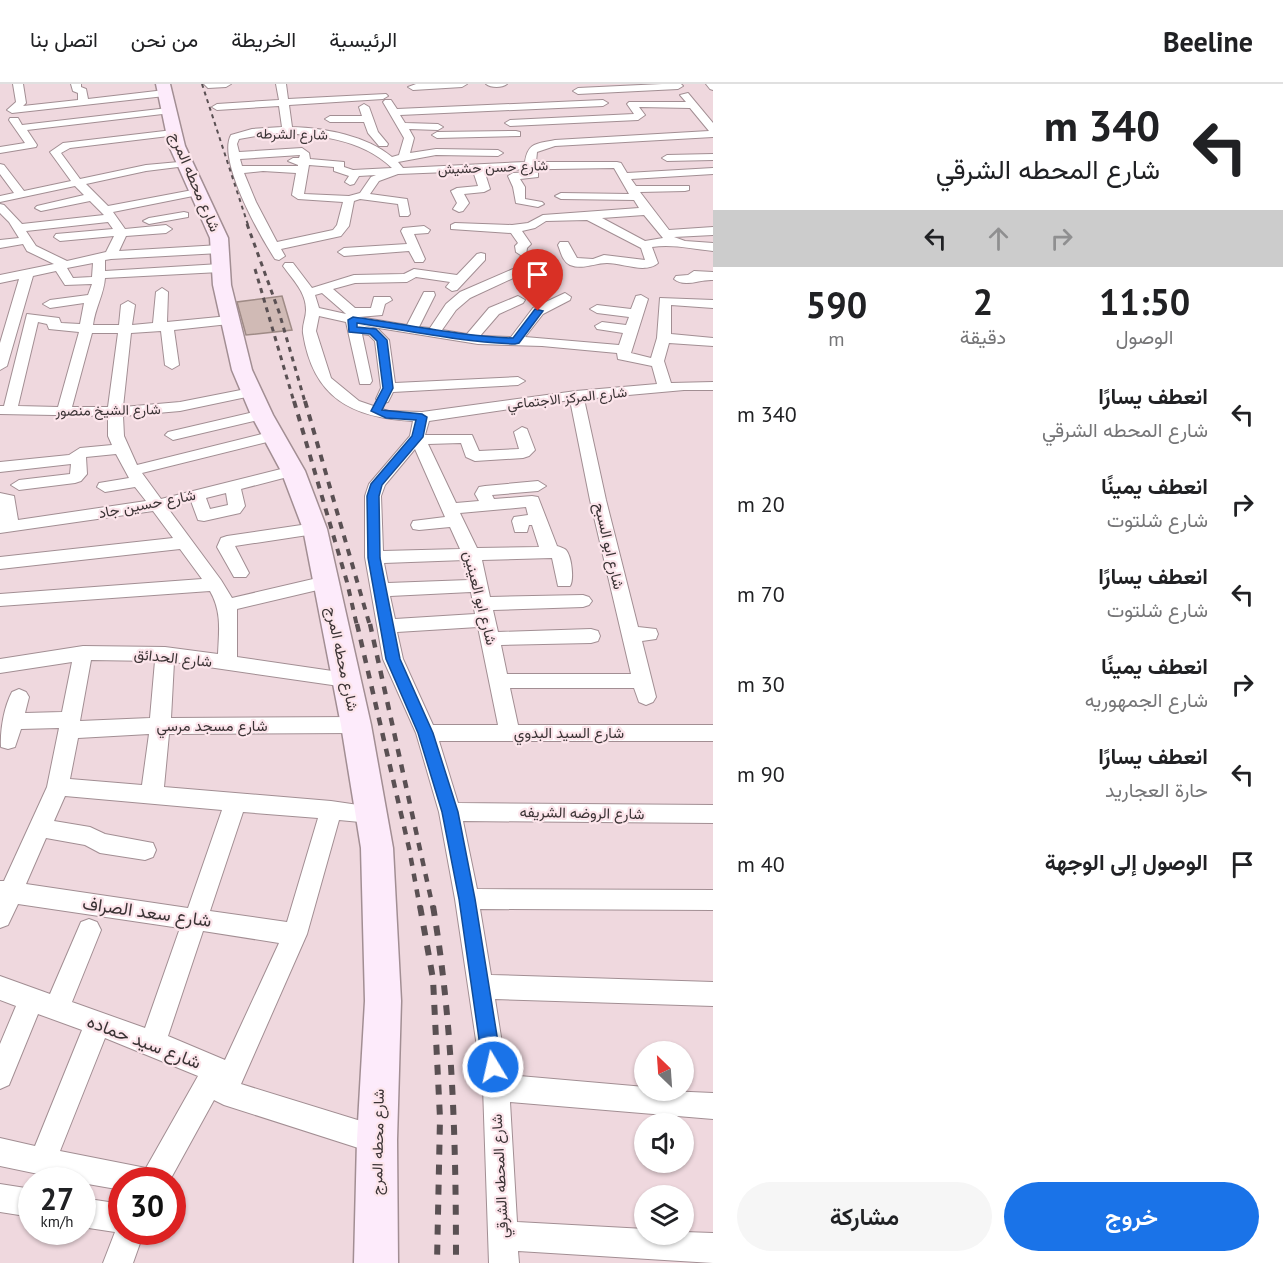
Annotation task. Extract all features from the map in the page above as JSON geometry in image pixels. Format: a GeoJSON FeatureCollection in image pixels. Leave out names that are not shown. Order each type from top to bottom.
{"type":"FeatureCollection","features":[{"type":"Feature","properties":{"kind":"main road","name":"شارع محطه المرج"},"geometry":{"type":"LineString","coordinates":[[167,105],[177,146],[186,163],[191,204],[219,238],[229,320],[242,370],[292,471],[315,529],[356,725],[377,848],[382,1001],[377,1140],[376,1263]]}},
{"type":"Feature","properties":{"kind":"street"},"geometry":{"type":"LineString","coordinates":[[0,150],[20,128],[21,102],[18,84]]}},
{"type":"Feature","properties":{"kind":"street"},"geometry":{"type":"LineString","coordinates":[[208,85],[226,84]]}},
{"type":"Feature","properties":{"kind":"street"},"geometry":{"type":"LineString","coordinates":[[421,102],[412,86],[462,84]]}},
{"type":"Feature","properties":{"kind":"street"},"geometry":{"type":"LineString","coordinates":[[468,84],[481,103]]}},
{"type":"Feature","properties":{"kind":"street"},"geometry":{"type":"LineString","coordinates":[[491,84],[502,84]]}},
{"type":"Feature","properties":{"kind":"street"},"geometry":{"type":"LineString","coordinates":[[449,85],[452,104]]}},
{"type":"Feature","properties":{"kind":"street"},"geometry":{"type":"LineString","coordinates":[[538,204],[520,201],[519,187],[513,176],[526,169],[532,151],[537,147],[555,142],[590,144],[634,142],[713,132],[677,85],[593,87],[566,92]]}},
{"type":"Feature","properties":{"kind":"street"},"geometry":{"type":"LineString","coordinates":[[78,87],[92,89]]}},
{"type":"Feature","properties":{"kind":"street"},"geometry":{"type":"LineString","coordinates":[[78,87],[83,91],[83,102]]}},
{"type":"Feature","properties":{"kind":"street"},"geometry":{"type":"LineString","coordinates":[[593,87],[613,117],[634,142]]}},
{"type":"Feature","properties":{"kind":"street"},"geometry":{"type":"LineString","coordinates":[[104,89],[167,105]]}},
{"type":"Feature","properties":{"kind":"street"},"geometry":{"type":"LineString","coordinates":[[271,91],[377,89]]}},
{"type":"Feature","properties":{"kind":"street"},"geometry":{"type":"LineString","coordinates":[[217,107],[283,92],[311,99],[377,89]]}},
{"type":"Feature","properties":{"kind":"street"},"geometry":{"type":"LineString","coordinates":[[238,170],[339,163],[338,170],[355,173],[344,193],[355,197],[364,195],[378,178],[402,172],[409,142],[392,109],[377,89]]}},
{"type":"Feature","properties":{"kind":"street"},"geometry":{"type":"LineString","coordinates":[[283,92],[288,131]]}},
{"type":"Feature","properties":{"kind":"street"},"geometry":{"type":"LineString","coordinates":[[213,95],[236,93]]}},
{"type":"Feature","properties":{"kind":"street"},"geometry":{"type":"LineString","coordinates":[[512,96],[520,108]]}},
{"type":"Feature","properties":{"kind":"street"},"geometry":{"type":"LineString","coordinates":[[311,99],[314,107],[331,113],[368,119]]}},
{"type":"Feature","properties":{"kind":"street"},"geometry":{"type":"LineString","coordinates":[[0,104],[21,102]]}},
{"type":"Feature","properties":{"kind":"street"},"geometry":{"type":"LineString","coordinates":[[0,139],[20,128],[83,102],[167,105]]}},
{"type":"Feature","properties":{"kind":"street"},"geometry":{"type":"LineString","coordinates":[[331,113],[364,107],[392,109],[496,103],[525,149],[532,151]]}},
{"type":"Feature","properties":{"kind":"street"},"geometry":{"type":"LineString","coordinates":[[436,105],[501,109],[603,103]]}},
{"type":"Feature","properties":{"kind":"street"},"geometry":{"type":"LineString","coordinates":[[506,121],[547,123],[574,118],[640,116],[632,106],[633,104],[658,104],[713,110]]}},
{"type":"Feature","properties":{"kind":"street"},"geometry":{"type":"LineString","coordinates":[[658,104],[673,120],[683,137]]}},
{"type":"Feature","properties":{"kind":"street"},"geometry":{"type":"LineString","coordinates":[[42,118],[167,105]]}},
{"type":"Feature","properties":{"kind":"street"},"geometry":{"type":"LineString","coordinates":[[0,126],[20,128],[167,105]]}},
{"type":"Feature","properties":{"kind":"street"},"geometry":{"type":"LineString","coordinates":[[64,411],[86,330],[87,317],[112,234],[93,197],[77,182],[55,152],[58,148],[167,105]]}},
{"type":"Feature","properties":{"kind":"street"},"geometry":{"type":"LineString","coordinates":[[436,105],[440,128],[436,152]]}},
{"type":"Feature","properties":{"kind":"street"},"geometry":{"type":"LineString","coordinates":[[364,107],[373,133],[383,144]]}},
{"type":"Feature","properties":{"kind":"street"},"geometry":{"type":"LineString","coordinates":[[329,134],[331,113]]}},
{"type":"Feature","properties":{"kind":"street"},"geometry":{"type":"LineString","coordinates":[[574,118],[590,144]]}},
{"type":"Feature","properties":{"kind":"street"},"geometry":{"type":"LineString","coordinates":[[0,119],[20,128]]}},
{"type":"Feature","properties":{"kind":"street"},"geometry":{"type":"LineString","coordinates":[[402,126],[440,128],[486,135],[516,135]]}},
{"type":"Feature","properties":{"kind":"street","name":"شارع الشرطه"},"geometry":{"type":"LineString","coordinates":[[234,156],[232,141],[235,137],[251,133],[288,131],[329,134],[357,142],[402,165]]}},
{"type":"Feature","properties":{"kind":"street"},"geometry":{"type":"LineString","coordinates":[[534,133],[551,133],[555,142]]}},
{"type":"Feature","properties":{"kind":"street"},"geometry":{"type":"LineString","coordinates":[[402,165],[436,152],[494,153],[486,135]]}},
{"type":"Feature","properties":{"kind":"street"},"geometry":{"type":"LineString","coordinates":[[0,157],[44,149]]}},
{"type":"Feature","properties":{"kind":"street"},"geometry":{"type":"LineString","coordinates":[[404,214],[404,201],[299,196],[305,154],[299,151],[234,156],[238,170],[280,256],[304,283],[313,311],[309,332],[324,379],[331,387],[354,404],[386,415],[419,432],[467,438],[472,454],[475,456],[523,453],[527,450],[522,432]]}},
{"type":"Feature","properties":{"kind":"street"},"geometry":{"type":"LineString","coordinates":[[667,158],[713,157]]}},
{"type":"Feature","properties":{"kind":"street"},"geometry":{"type":"LineString","coordinates":[[275,161],[304,165]]}},
{"type":"Feature","properties":{"kind":"street"},"geometry":{"type":"LineString","coordinates":[[0,199],[77,182],[186,163]]}},
{"type":"Feature","properties":{"kind":"street","name":"شارع حسن حشيش"},"geometry":{"type":"LineString","coordinates":[[355,173],[402,165],[480,174],[526,169],[614,165],[619,166],[625,176]]}},
{"type":"Feature","properties":{"kind":"street"},"geometry":{"type":"LineString","coordinates":[[0,167],[17,181],[21,194]]}},
{"type":"Feature","properties":{"kind":"street"},"geometry":{"type":"LineString","coordinates":[[432,179],[446,179],[442,169]]}},
{"type":"Feature","properties":{"kind":"street"},"geometry":{"type":"LineString","coordinates":[[526,169],[549,176]]}},
{"type":"Feature","properties":{"kind":"street"},"geometry":{"type":"LineString","coordinates":[[711,251],[679,244],[668,237],[646,211],[625,176],[713,171]]}},
{"type":"Feature","properties":{"kind":"street"},"geometry":{"type":"LineString","coordinates":[[459,209],[463,204],[457,191],[484,189],[480,174],[467,180]]}},
{"type":"Feature","properties":{"kind":"street"},"geometry":{"type":"LineString","coordinates":[[45,177],[53,187]]}},
{"type":"Feature","properties":{"kind":"street"},"geometry":{"type":"LineString","coordinates":[[561,196],[582,189],[635,193],[686,188]]}},
{"type":"Feature","properties":{"kind":"street"},"geometry":{"type":"LineString","coordinates":[[40,208],[93,197]]}},
{"type":"Feature","properties":{"kind":"street"},"geometry":{"type":"LineString","coordinates":[[280,256],[337,233],[343,226],[355,197]]}},
{"type":"Feature","properties":{"kind":"street"},"geometry":{"type":"LineString","coordinates":[[0,279],[62,264],[112,234],[191,204]]}},
{"type":"Feature","properties":{"kind":"street"},"geometry":{"type":"LineString","coordinates":[[112,234],[191,204]]}},
{"type":"Feature","properties":{"kind":"street"},"geometry":{"type":"LineString","coordinates":[[0,207],[14,220],[34,250],[62,264],[69,282],[220,259]]}},
{"type":"Feature","properties":{"kind":"street"},"geometry":{"type":"LineString","coordinates":[[455,227],[515,229],[531,226],[539,219],[646,211]]}},
{"type":"Feature","properties":{"kind":"street"},"geometry":{"type":"LineString","coordinates":[[553,218],[569,259],[574,262],[594,263],[604,259],[651,264],[646,246],[589,216]]}},
{"type":"Feature","properties":{"kind":"street"},"geometry":{"type":"LineString","coordinates":[[19,228],[112,234],[220,259]]}},
{"type":"Feature","properties":{"kind":"street"},"geometry":{"type":"LineString","coordinates":[[61,241],[166,229]]}},
{"type":"Feature","properties":{"kind":"street"},"geometry":{"type":"LineString","coordinates":[[515,229],[525,244],[520,246],[522,252]]}},
{"type":"Feature","properties":{"kind":"street"},"geometry":{"type":"LineString","coordinates":[[422,273],[415,248],[407,231],[424,230]]}},
{"type":"Feature","properties":{"kind":"street"},"geometry":{"type":"LineString","coordinates":[[646,246],[651,242],[668,237],[713,231]]}},
{"type":"Feature","properties":{"kind":"street"},"geometry":{"type":"LineString","coordinates":[[337,233],[352,271]]}},
{"type":"Feature","properties":{"kind":"street"},"geometry":{"type":"LineString","coordinates":[[0,244],[26,240]]}},
{"type":"Feature","properties":{"kind":"street"},"geometry":{"type":"LineString","coordinates":[[308,293],[352,271],[415,248]]}},
{"type":"Feature","properties":{"kind":"street"},"geometry":{"type":"LineString","coordinates":[[470,292],[452,287],[481,257]]}},
{"type":"Feature","properties":{"kind":"street"},"geometry":{"type":"LineString","coordinates":[[423,329],[470,292],[520,270]]}},
{"type":"Feature","properties":{"kind":"street"},"geometry":{"type":"LineString","coordinates":[[352,271],[407,278],[414,273],[422,273],[459,279]]}},
{"type":"Feature","properties":{"kind":"street"},"geometry":{"type":"LineString","coordinates":[[0,366],[27,274]]}},
{"type":"Feature","properties":{"kind":"street"},"geometry":{"type":"LineString","coordinates":[[680,279],[693,279],[694,275],[713,276]]}},
{"type":"Feature","properties":{"kind":"street"},"geometry":{"type":"LineString","coordinates":[[324,287],[352,320],[381,337],[388,388],[376,411]]}},
{"type":"Feature","properties":{"kind":"street"},"geometry":{"type":"LineString","coordinates":[[162,292],[164,326],[172,365]]}},
{"type":"Feature","properties":{"kind":"street"},"geometry":{"type":"LineString","coordinates":[[419,345],[429,295]]}},
{"type":"Feature","properties":{"kind":"street"},"geometry":{"type":"LineString","coordinates":[[515,341],[547,300],[565,297]]}},
{"type":"Feature","properties":{"kind":"street"},"geometry":{"type":"LineString","coordinates":[[50,304],[94,298]]}},
{"type":"Feature","properties":{"kind":"street"},"geometry":{"type":"LineString","coordinates":[[641,299],[623,355],[626,358],[657,363]]}},
{"type":"Feature","properties":{"kind":"street"},"geometry":{"type":"LineString","coordinates":[[352,320],[377,312],[380,300],[386,300]]}},
{"type":"Feature","properties":{"kind":"street"},"geometry":{"type":"LineString","coordinates":[[470,339],[494,311],[518,300]]}},
{"type":"Feature","properties":{"kind":"street"},"geometry":{"type":"LineString","coordinates":[[666,388],[657,363],[664,338],[665,301],[713,304]]}},
{"type":"Feature","properties":{"kind":"street"},"geometry":{"type":"LineString","coordinates":[[128,305],[115,418],[120,449],[136,476],[214,584],[226,605],[229,615],[227,664]]}},
{"type":"Feature","properties":{"kind":"street"},"geometry":{"type":"LineString","coordinates":[[597,309],[636,314]]}},
{"type":"Feature","properties":{"kind":"street"},"geometry":{"type":"LineString","coordinates":[[313,311],[352,320],[423,329],[470,339],[625,350]]}},
{"type":"Feature","properties":{"kind":"street"},"geometry":{"type":"LineString","coordinates":[[5,410],[32,317],[54,321],[54,326],[86,330],[125,330],[229,320]]}},
{"type":"Feature","properties":{"kind":"street"},"geometry":{"type":"LineString","coordinates":[[352,320],[365,381]]}},
{"type":"Feature","properties":{"kind":"street"},"geometry":{"type":"LineString","coordinates":[[602,326],[631,330]]}},
{"type":"Feature","properties":{"kind":"street"},"geometry":{"type":"LineString","coordinates":[[664,338],[703,337]]}},
{"type":"Feature","properties":{"kind":"street"},"geometry":{"type":"LineString","coordinates":[[388,388],[436,387],[515,376],[525,402]]}},
{"type":"Feature","properties":{"kind":"street","name":"شارع المركز الاجتماعي"},"geometry":{"type":"LineString","coordinates":[[419,432],[451,413],[472,417],[525,402],[576,395],[713,386]]}},
{"type":"Feature","properties":{"kind":"street"},"geometry":{"type":"LineString","coordinates":[[436,387],[451,413]]}},
{"type":"Feature","properties":{"kind":"street","name":"شارع ابو السبح"},"geometry":{"type":"LineString","coordinates":[[499,681],[644,689],[640,634],[576,395]]}},
{"type":"Feature","properties":{"kind":"street","name":"شارع الشيخ منصور"},"geometry":{"type":"LineString","coordinates":[[5,410],[64,411],[115,418],[190,405],[262,414]]}},
{"type":"Feature","properties":{"kind":"street"},"geometry":{"type":"LineString","coordinates":[[173,435],[262,414]]}},
{"type":"Feature","properties":{"kind":"street"},"geometry":{"type":"LineString","coordinates":[[105,487],[136,476],[262,414]]}},
{"type":"Feature","properties":{"kind":"street"},"geometry":{"type":"LineString","coordinates":[[93,426],[115,418]]}},
{"type":"Feature","properties":{"kind":"street","name":"شارع ابو العينين"},"geometry":{"type":"LineString","coordinates":[[419,432],[471,555],[510,733]]}},
{"type":"Feature","properties":{"kind":"street","name":"شارع المحطه الشرقي"},"geometry":{"type":"LineString","coordinates":[[419,432],[377,484],[373,496],[374,558],[393,659],[426,733],[450,812],[467,899],[496,1087],[504,1250]]}},
{"type":"Feature","properties":{"kind":"street"},"geometry":{"type":"LineString","coordinates":[[0,467],[77,458],[81,453],[120,449]]}},
{"type":"Feature","properties":{"kind":"street"},"geometry":{"type":"LineString","coordinates":[[20,485],[75,478],[79,474],[79,459],[77,458]]}},
{"type":"Feature","properties":{"kind":"street","name":"شارع حسين جاد"},"geometry":{"type":"LineString","coordinates":[[5,527],[156,505],[292,471]]}},
{"type":"Feature","properties":{"kind":"street"},"geometry":{"type":"LineString","coordinates":[[197,495],[203,516],[225,512],[237,507],[232,486]]}},
{"type":"Feature","properties":{"kind":"street"},"geometry":{"type":"LineString","coordinates":[[489,505],[483,494],[485,491],[538,486]]}},
{"type":"Feature","properties":{"kind":"street"},"geometry":{"type":"LineString","coordinates":[[0,498],[8,500],[5,527]]}},
{"type":"Feature","properties":{"kind":"street"},"geometry":{"type":"LineString","coordinates":[[419,525],[489,505],[531,500],[550,552]]}},
{"type":"Feature","properties":{"kind":"street"},"geometry":{"type":"LineString","coordinates":[[521,528],[520,520],[539,519]]}},
{"type":"Feature","properties":{"kind":"street"},"geometry":{"type":"LineString","coordinates":[[240,573],[226,547],[227,542],[315,529]]}},
{"type":"Feature","properties":{"kind":"street"},"geometry":{"type":"LineString","coordinates":[[0,563],[183,543]]}},
{"type":"Feature","properties":{"kind":"street"},"geometry":{"type":"LineString","coordinates":[[374,558],[560,553],[564,582]]}},
{"type":"Feature","properties":{"kind":"street"},"geometry":{"type":"LineString","coordinates":[[226,605],[326,582]]}},
{"type":"Feature","properties":{"kind":"street"},"geometry":{"type":"LineString","coordinates":[[0,600],[214,584]]}},
{"type":"Feature","properties":{"kind":"street"},"geometry":{"type":"LineString","coordinates":[[379,590],[479,586]]}},
{"type":"Feature","properties":{"kind":"street"},"geometry":{"type":"LineString","coordinates":[[387,626],[486,621],[583,601]]}},
{"type":"Feature","properties":{"kind":"street"},"geometry":{"type":"LineString","coordinates":[[486,621],[591,636]]}},
{"type":"Feature","properties":{"kind":"street"},"geometry":{"type":"LineString","coordinates":[[0,917],[6,892],[41,828],[58,787],[83,652]]}},
{"type":"Feature","properties":{"kind":"street","name":"شارع الحدائق"},"geometry":{"type":"LineString","coordinates":[[0,666],[83,652],[165,654],[346,680]]}},
{"type":"Feature","properties":{"kind":"street"},"geometry":{"type":"LineString","coordinates":[[152,794],[165,654]]}},
{"type":"Feature","properties":{"kind":"street"},"geometry":{"type":"LineString","coordinates":[[8,741],[19,697]]}},
{"type":"Feature","properties":{"kind":"street","name":"شارع مسجد مرسي"},"geometry":{"type":"LineString","coordinates":[[13,721],[69,725],[356,725]]}},
{"type":"Feature","properties":{"kind":"street","name":"شارع السيد البدوي"},"geometry":{"type":"LineString","coordinates":[[426,733],[713,733]]}},
{"type":"Feature","properties":{"kind":"street"},"geometry":{"type":"LineString","coordinates":[[58,787],[371,814]]}},
{"type":"Feature","properties":{"kind":"street"},"geometry":{"type":"LineString","coordinates":[[153,1043],[236,801]]}},
{"type":"Feature","properties":{"kind":"street"},"geometry":{"type":"LineString","coordinates":[[164,1167],[220,1081],[295,934],[331,810]]}},
{"type":"Feature","properties":{"kind":"street","name":"شارع الروضه الشريفه"},"geometry":{"type":"LineString","coordinates":[[450,812],[713,814]]}},
{"type":"Feature","properties":{"kind":"street"},"geometry":{"type":"LineString","coordinates":[[41,828],[90,836],[100,843],[145,850]]}},
{"type":"Feature","properties":{"kind":"street","name":"شارع سعد الصراف"},"geometry":{"type":"LineString","coordinates":[[6,892],[295,934]]}},
{"type":"Feature","properties":{"kind":"street"},"geometry":{"type":"LineString","coordinates":[[467,899],[713,900]]}},
{"type":"Feature","properties":{"kind":"street"},"geometry":{"type":"LineString","coordinates":[[57,1008],[89,930]]}},
{"type":"Feature","properties":{"kind":"street"},"geometry":{"type":"LineString","coordinates":[[480,987],[713,994]]}},
{"type":"Feature","properties":{"kind":"street","name":"شارع سيد حماده"},"geometry":{"type":"LineString","coordinates":[[0,988],[153,1043],[220,1081],[377,1140]]}},
{"type":"Feature","properties":{"kind":"street"},"geometry":{"type":"LineString","coordinates":[[0,1076],[31,999]]}},
{"type":"Feature","properties":{"kind":"street"},"geometry":{"type":"LineString","coordinates":[[42,1162],[98,1023]]}},
{"type":"Feature","properties":{"kind":"street"},"geometry":{"type":"LineString","coordinates":[[496,1087],[713,1106]]}},
{"type":"Feature","properties":{"kind":"street"},"geometry":{"type":"LineString","coordinates":[[0,1152],[108,1174]]}},
{"type":"Feature","properties":{"kind":"street"},"geometry":{"type":"LineString","coordinates":[[0,1198],[18,1201]]}},
{"type":"Feature","properties":{"kind":"street"},"geometry":{"type":"LineString","coordinates":[[118,1263],[125,1245]]}},
{"type":"Feature","properties":{"kind":"street"},"geometry":{"type":"LineString","coordinates":[[504,1250],[713,1248]]}},
{"type":"Feature","properties":{"kind":"building"},"geometry":{"type":"Polygon","coordinates":[[[282,296],[292,330],[246,335],[237,302],[282,296]]]}},
{"type":"Feature","properties":{"kind":"railway"},"geometry":{"type":"LineString","coordinates":[[202,84],[248,225]]}},
{"type":"Feature","properties":{"kind":"railway"},"geometry":{"type":"LineString","coordinates":[[247,224],[279,312],[305,402]]}},
{"type":"Feature","properties":{"kind":"railway"},"geometry":{"type":"LineString","coordinates":[[255,269],[294,402]]}},
{"type":"Feature","properties":{"kind":"railway"},"geometry":{"type":"LineString","coordinates":[[294,401],[347,582],[357,626]]}},
{"type":"Feature","properties":{"kind":"railway"},"geometry":{"type":"LineString","coordinates":[[305,401],[370,626]]}},
{"type":"Feature","properties":{"kind":"railway"},"geometry":{"type":"LineString","coordinates":[[357,624],[409,848],[420,908]]}},
{"type":"Feature","properties":{"kind":"railway"},"geometry":{"type":"LineString","coordinates":[[370,624],[433,908]]}},
{"type":"Feature","properties":{"kind":"railway"},"geometry":{"type":"LineString","coordinates":[[420,906],[433,979],[440,1118],[437,1263]]}},
{"type":"Feature","properties":{"kind":"railway"},"geometry":{"type":"LineString","coordinates":[[433,906],[445,995],[452,1084],[456,1263]]}},
{"type":"Feature","properties":{"kind":"route"},"geometry":{"type":"LineString","coordinates":[[493,1067],[467,899],[450,812],[426,733],[393,659],[374,558],[373,496],[377,484],[417,437],[422,417],[386,415],[376,411],[388,388],[382,340],[378,334],[373,332],[352,330],[353,320],[435,331],[470,339],[515,341],[538,311]]}}]}
